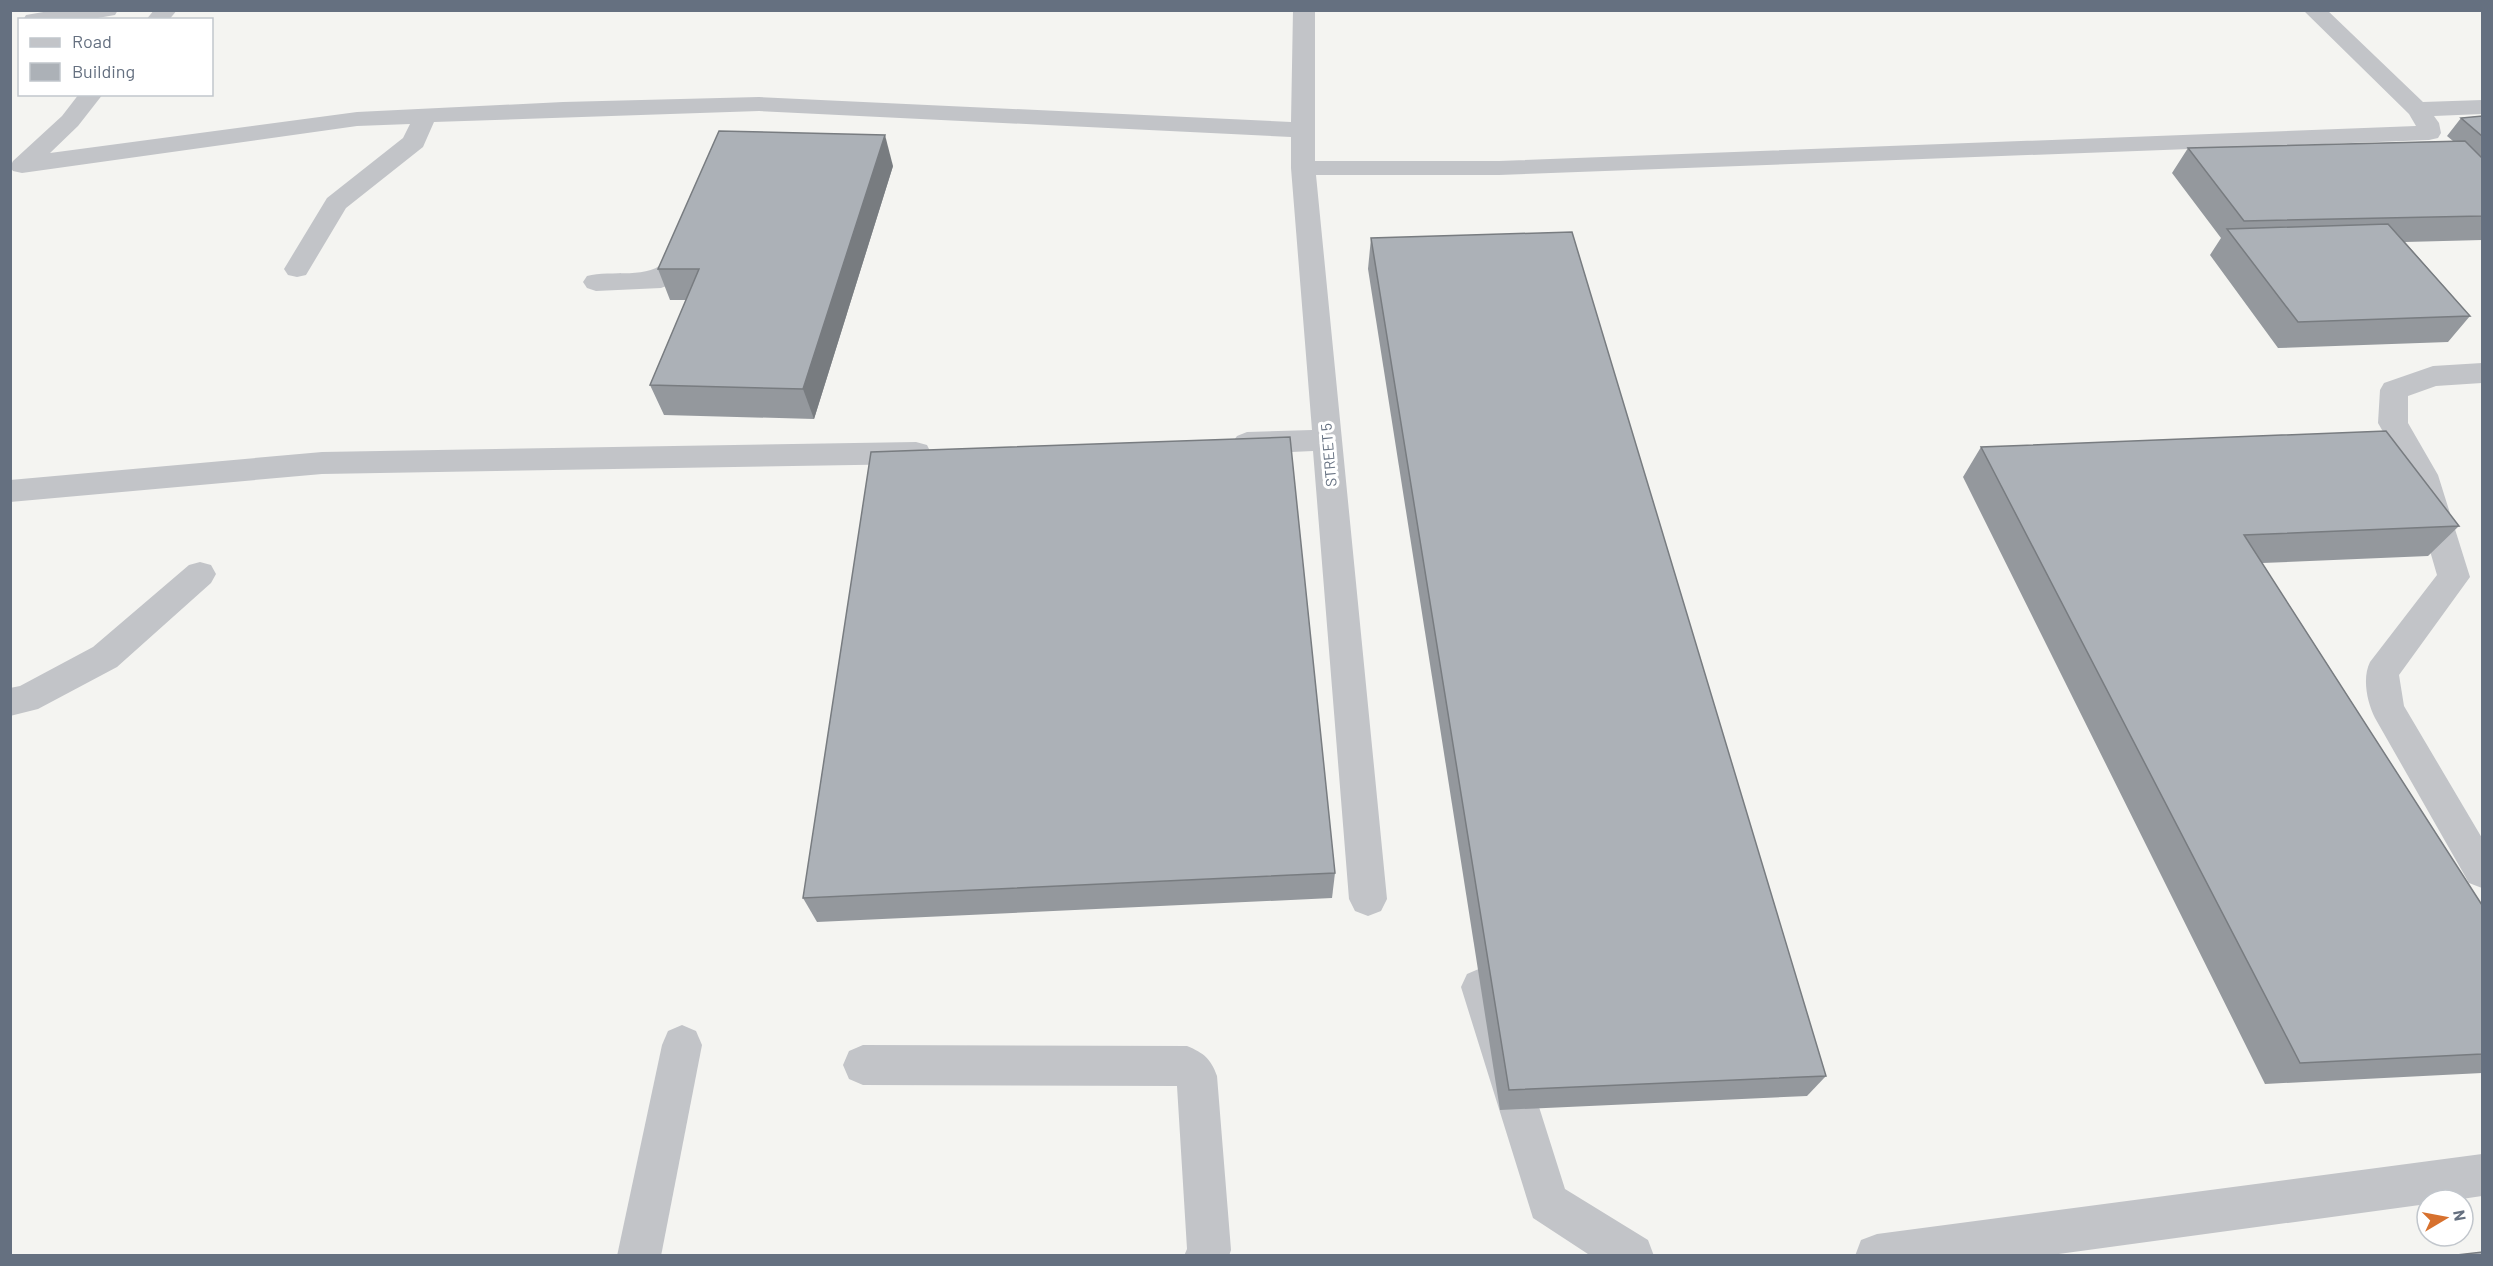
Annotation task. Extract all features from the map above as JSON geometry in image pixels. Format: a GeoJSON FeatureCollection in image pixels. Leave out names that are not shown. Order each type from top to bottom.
{"type":"FeatureCollection","features":[{"type":"Feature","properties":{"kind":"street"},"geometry":{"type":"LineString","coordinates":[[49,18],[107,10]]}},
{"type":"Feature","properties":{"kind":"street","name":"STREET 5"},"geometry":{"type":"LineString","coordinates":[[1304,10],[1303,168],[1368,899]]}},
{"type":"Feature","properties":{"kind":"street"},"geometry":{"type":"LineString","coordinates":[[1303,168],[1499,168],[2429,133],[2427,123],[2417,109],[2314,10]]}},
{"type":"Feature","properties":{"kind":"street"},"geometry":{"type":"LineString","coordinates":[[18,169],[70,122],[90,96]]}},
{"type":"Feature","properties":{"kind":"street"},"geometry":{"type":"LineString","coordinates":[[18,169],[357,119],[563,109],[734,116],[842,107],[1303,130]]}},
{"type":"Feature","properties":{"kind":"street"},"geometry":{"type":"LineString","coordinates":[[2417,109],[2482,107]]}},
{"type":"Feature","properties":{"kind":"street"},"geometry":{"type":"LineString","coordinates":[[297,269],[336,203],[414,141],[425,116]]}},
{"type":"Feature","properties":{"kind":"street"},"geometry":{"type":"LineString","coordinates":[[596,282],[661,279],[680,262],[696,217]]}},
{"type":"Feature","properties":{"kind":"street"},"geometry":{"type":"LineString","coordinates":[[2482,373],[2433,376],[2394,390],[2393,423],[2423,474],[2454,577],[2382,672],[2387,708],[2482,871]]}},
{"type":"Feature","properties":{"kind":"street"},"geometry":{"type":"LineString","coordinates":[[1222,444],[1327,440]]}},
{"type":"Feature","properties":{"kind":"street"},"geometry":{"type":"LineString","coordinates":[[10,491],[322,463],[941,453]]}},
{"type":"Feature","properties":{"kind":"street"},"geometry":{"type":"LineString","coordinates":[[10,702],[26,699],[105,657],[200,574]]}},
{"type":"Feature","properties":{"kind":"street"},"geometry":{"type":"LineString","coordinates":[[1480,987],[1548,1203],[1632,1256]]}},
{"type":"Feature","properties":{"kind":"street"},"geometry":{"type":"LineString","coordinates":[[639,1256],[682,1045]]}},
{"type":"Feature","properties":{"kind":"street"},"geometry":{"type":"LineString","coordinates":[[863,1065],[1187,1066],[1197,1076],[1209,1251],[1206,1256]]}},
{"type":"Feature","properties":{"kind":"street"},"geometry":{"type":"LineString","coordinates":[[1877,1256],[2482,1175]]}},
{"type":"Feature","properties":{"kind":"building"},"geometry":{"type":"Polygon","coordinates":[[[2482,116],[2482,136],[2461,118],[2482,116]]]}},
{"type":"Feature","properties":{"kind":"building"},"geometry":{"type":"Polygon","coordinates":[[[719,131],[885,135],[803,389],[650,385],[699,269],[658,269],[719,131]]]}},
{"type":"Feature","properties":{"kind":"building"},"geometry":{"type":"Polygon","coordinates":[[[2465,141],[2482,158],[2482,216],[2244,221],[2188,148],[2465,141]]]}},
{"type":"Feature","properties":{"kind":"building"},"geometry":{"type":"Polygon","coordinates":[[[2388,224],[2470,316],[2298,322],[2227,229],[2388,224]]]}},
{"type":"Feature","properties":{"kind":"building"},"geometry":{"type":"Polygon","coordinates":[[[1572,232],[1826,1076],[1509,1090],[1371,238],[1572,232]]]}},
{"type":"Feature","properties":{"kind":"building"},"geometry":{"type":"Polygon","coordinates":[[[2386,431],[2459,526],[2244,535],[2482,905],[2482,1054],[2300,1063],[1981,447],[2386,431]]]}},
{"type":"Feature","properties":{"kind":"building"},"geometry":{"type":"Polygon","coordinates":[[[1290,437],[1335,873],[803,898],[871,452],[1290,437]]]}},
{"type":"Feature","properties":{"kind":"building"},"geometry":{"type":"Polygon","coordinates":[[[2482,1252],[2482,1256],[2448,1256],[2482,1252]]]}}]}
